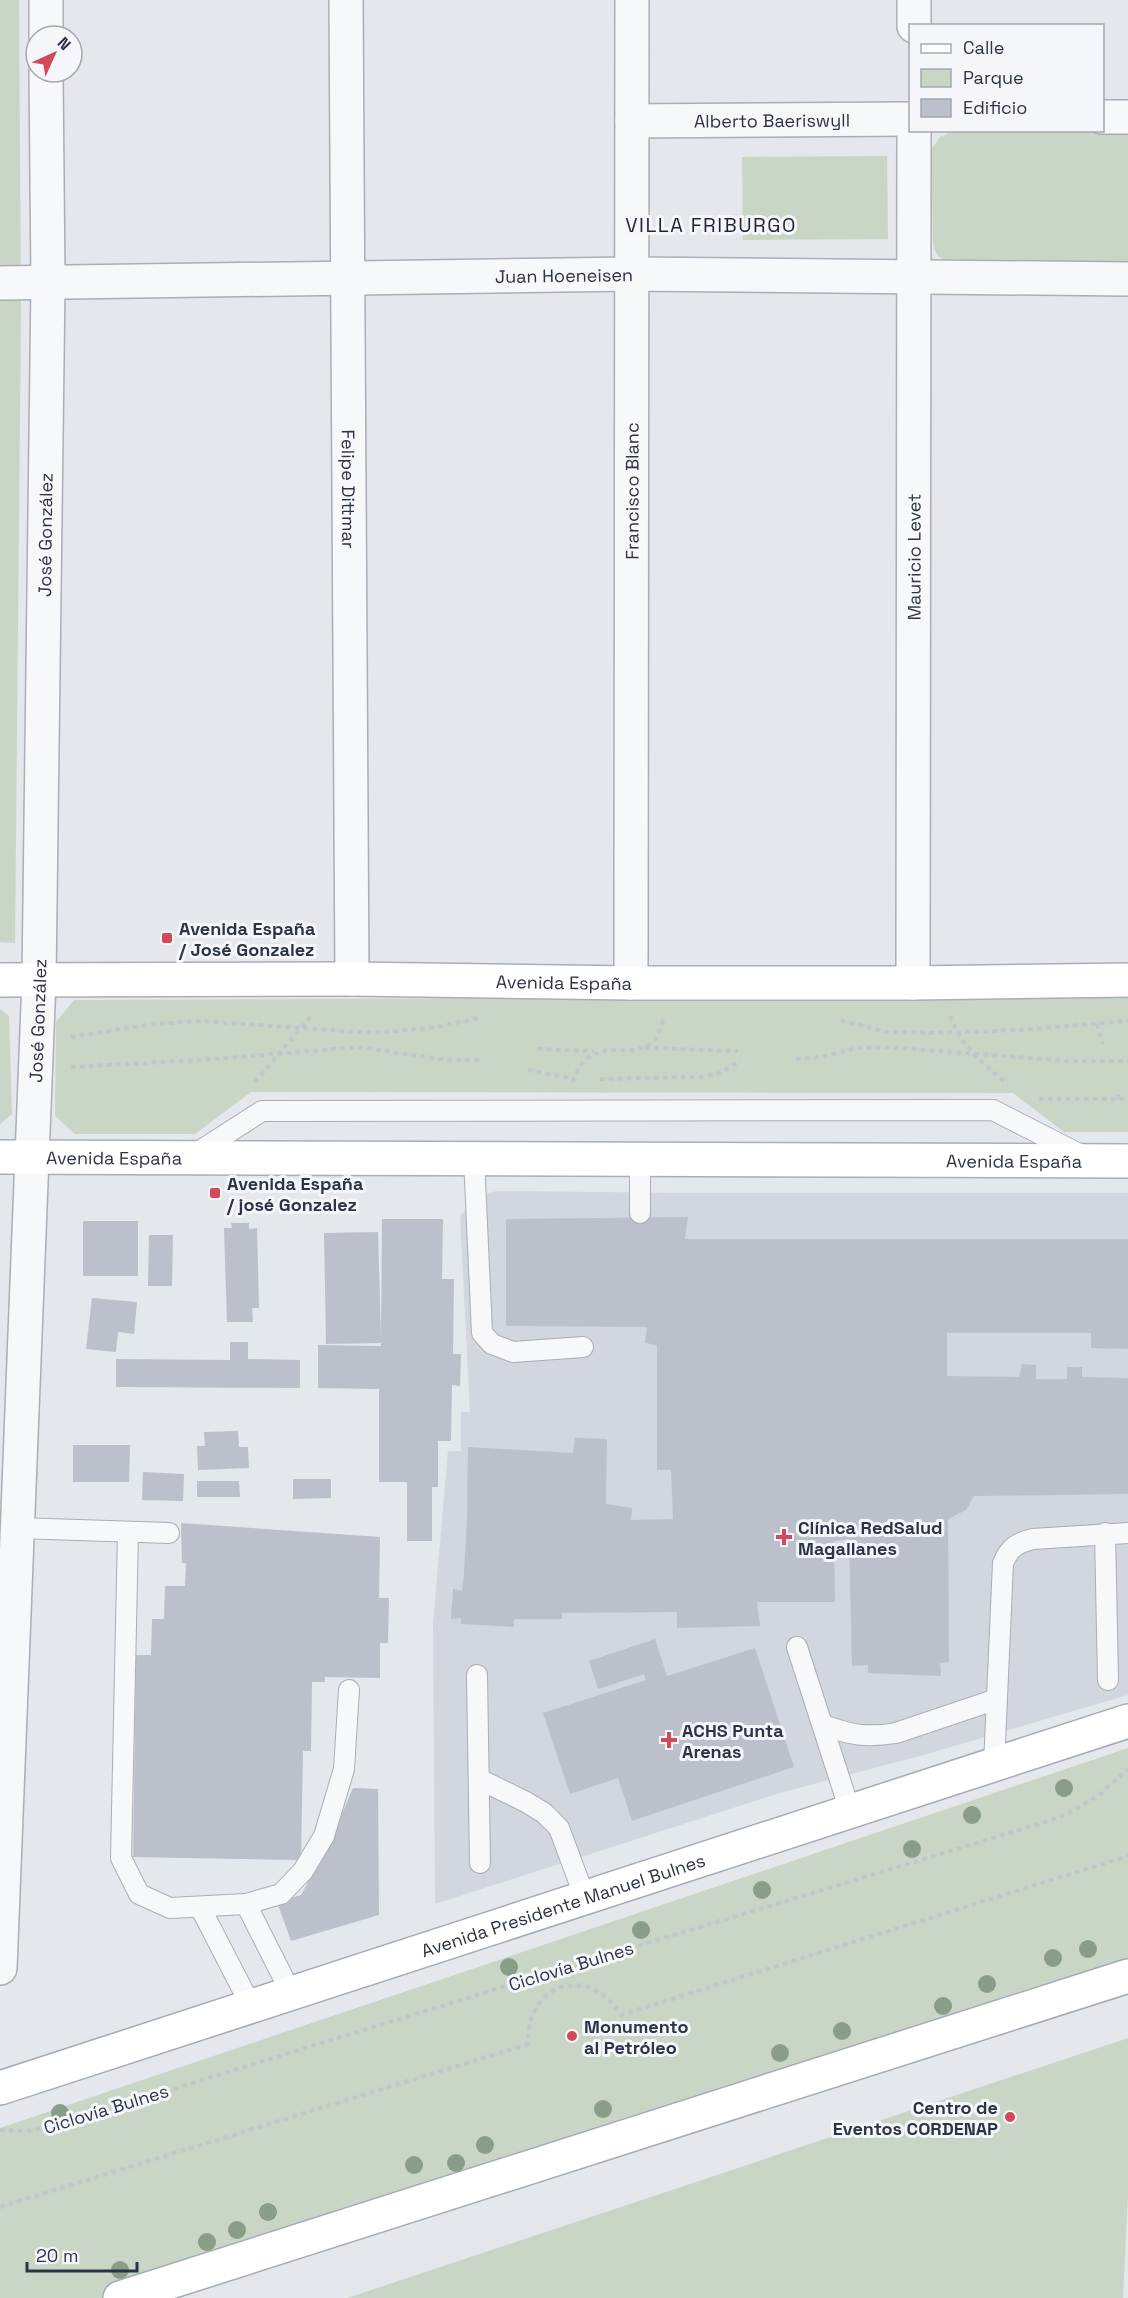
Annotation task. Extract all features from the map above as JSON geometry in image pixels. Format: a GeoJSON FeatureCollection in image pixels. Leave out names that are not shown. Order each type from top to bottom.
{"type":"FeatureCollection","features":[{"type":"Feature","properties":{"kind":"main road","name":"Avenida España"},"geometry":{"type":"LineString","coordinates":[[0,980],[352,979],[632,983],[913,983],[1128,980]]}},
{"type":"Feature","properties":{"kind":"main road","name":"Avenida España"},"geometry":{"type":"LineString","coordinates":[[0,1157],[1128,1161]]}},
{"type":"Feature","properties":{"kind":"main road","name":"Avenida Presidente Manuel Bulnes"},"geometry":{"type":"LineString","coordinates":[[0,2088],[1128,1721]]}},
{"type":"Feature","properties":{"kind":"main road"},"geometry":{"type":"LineString","coordinates":[[120,2298],[1128,1976]]}},
{"type":"Feature","properties":{"kind":"street"},"geometry":{"type":"LineString","coordinates":[[46,0],[46,24]]}},
{"type":"Feature","properties":{"kind":"street","name":"Felipe Dittmar"},"geometry":{"type":"LineString","coordinates":[[346,0],[352,979]]}},
{"type":"Feature","properties":{"kind":"street","name":"Francisco Blanc"},"geometry":{"type":"LineString","coordinates":[[632,0],[632,983]]}},
{"type":"Feature","properties":{"kind":"street"},"geometry":{"type":"LineString","coordinates":[[914,0],[914,24]]}},
{"type":"Feature","properties":{"kind":"street","name":"José González"},"geometry":{"type":"LineString","coordinates":[[0,1968],[2,1846],[18,1528],[39,980],[48,282],[46,84]]}},
{"type":"Feature","properties":{"kind":"street"},"geometry":{"type":"LineString","coordinates":[[1104,117],[1128,117]]}},
{"type":"Feature","properties":{"kind":"street","name":"Alberto Baeriswyll"},"geometry":{"type":"LineString","coordinates":[[632,121],[909,119]]}},
{"type":"Feature","properties":{"kind":"street","name":"Mauricio Levet"},"geometry":{"type":"LineString","coordinates":[[913,983],[914,132]]}},
{"type":"Feature","properties":{"kind":"street","name":"Juan Hoeneisen"},"geometry":{"type":"LineString","coordinates":[[0,282],[632,274],[1128,279]]}},
{"type":"Feature","properties":{"kind":"lane"},"geometry":{"type":"LineString","coordinates":[[189,1157],[262,1112],[993,1110],[1093,1161]]}},
{"type":"Feature","properties":{"kind":"lane"},"geometry":{"type":"LineString","coordinates":[[474,1158],[483,1333],[492,1344],[513,1352],[583,1347]]}},
{"type":"Feature","properties":{"kind":"lane"},"geometry":{"type":"LineString","coordinates":[[640,1159],[640,1213]]}},
{"type":"Feature","properties":{"kind":"lane"},"geometry":{"type":"LineString","coordinates":[[18,1528],[169,1533]]}},
{"type":"Feature","properties":{"kind":"lane"},"geometry":{"type":"LineString","coordinates":[[128,1532],[121,1858],[139,1894],[170,1908],[246,1904],[281,1894],[303,1871],[324,1836],[344,1770],[349,1690]]}},
{"type":"Feature","properties":{"kind":"lane"},"geometry":{"type":"LineString","coordinates":[[1105,1533],[1108,1680]]}},
{"type":"Feature","properties":{"kind":"lane"},"geometry":{"type":"LineString","coordinates":[[994,1765],[1003,1563],[1009,1550],[1020,1542],[1033,1539],[1128,1533]]}},
{"type":"Feature","properties":{"kind":"lane"},"geometry":{"type":"LineString","coordinates":[[797,1647],[850,1811]]}},
{"type":"Feature","properties":{"kind":"lane"},"geometry":{"type":"LineString","coordinates":[[477,1675],[480,1863]]}},
{"type":"Feature","properties":{"kind":"lane"},"geometry":{"type":"LineString","coordinates":[[822,1725],[857,1736],[882,1736],[997,1699]]}},
{"type":"Feature","properties":{"kind":"lane"},"geometry":{"type":"LineString","coordinates":[[479,1779],[544,1813],[559,1828],[585,1898]]}},
{"type":"Feature","properties":{"kind":"lane"},"geometry":{"type":"LineString","coordinates":[[246,1904],[291,1993]]}},
{"type":"Feature","properties":{"kind":"lane"},"geometry":{"type":"LineString","coordinates":[[200,1907],[250,2006]]}},
{"type":"Feature","properties":{"kind":"path"},"geometry":{"type":"LineString","coordinates":[[538,1049],[636,1051],[644,1048],[652,1042],[663,1024],[666,983]]}},
{"type":"Feature","properties":{"kind":"path"},"geometry":{"type":"LineString","coordinates":[[250,1088],[314,1012]]}},
{"type":"Feature","properties":{"kind":"path"},"geometry":{"type":"LineString","coordinates":[[949,1013],[956,1032],[973,1053],[1015,1089]]}},
{"type":"Feature","properties":{"kind":"path"},"geometry":{"type":"LineString","coordinates":[[62,1039],[154,1024],[200,1021],[374,1033],[438,1027],[483,1017]]}},
{"type":"Feature","properties":{"kind":"path"},"geometry":{"type":"LineString","coordinates":[[839,1020],[885,1032],[1020,1030],[1128,1021]]}},
{"type":"Feature","properties":{"kind":"path"},"geometry":{"type":"LineString","coordinates":[[1097,1024],[1102,1044]]}},
{"type":"Feature","properties":{"kind":"path"},"geometry":{"type":"LineString","coordinates":[[62,1067],[359,1047],[446,1060],[480,1060]]}},
{"type":"Feature","properties":{"kind":"path"},"geometry":{"type":"LineString","coordinates":[[644,1048],[738,1050]]}},
{"type":"Feature","properties":{"kind":"path"},"geometry":{"type":"LineString","coordinates":[[796,1059],[822,1057],[867,1048],[917,1048],[1068,1061],[1128,1061]]}},
{"type":"Feature","properties":{"kind":"path"},"geometry":{"type":"LineString","coordinates":[[572,1111],[574,1079],[582,1062],[596,1051]]}},
{"type":"Feature","properties":{"kind":"path"},"geometry":{"type":"LineString","coordinates":[[596,1079],[699,1077],[715,1075],[741,1061]]}},
{"type":"Feature","properties":{"kind":"path"},"geometry":{"type":"LineString","coordinates":[[528,1070],[584,1079]]}},
{"type":"Feature","properties":{"kind":"path"},"geometry":{"type":"LineString","coordinates":[[1118,1099],[1119,1089]]}},
{"type":"Feature","properties":{"kind":"path"},"geometry":{"type":"LineString","coordinates":[[1029,1099],[1128,1098]]}},
{"type":"Feature","properties":{"kind":"path","name":"Ciclovía Bulnes"},"geometry":{"type":"LineString","coordinates":[[0,2130],[26,2131],[47,2128],[517,1982],[1046,1822],[1068,1814],[1098,1796],[1128,1769]]}},
{"type":"Feature","properties":{"kind":"path"},"geometry":{"type":"LineString","coordinates":[[0,2207],[528,2044],[527,2028],[531,2013],[540,2000],[553,1991],[567,1986],[583,1985],[599,1991],[612,2001],[621,2015],[1128,1856]]}},
{"type":"Feature","properties":{"kind":"shaded area","name":"Clínica RedSalud Magallanes"},"geometry":{"type":"Polygon","coordinates":[[[497,1191],[1128,1193],[1128,1695],[920,1756],[783,1792],[435,1904],[433,1624],[448,1451],[461,1451],[461,1412],[470,1412],[460,1216],[484,1194],[497,1191]]]}},
{"type":"Feature","properties":{"kind":"green space"},"geometry":{"type":"Polygon","coordinates":[[[0,0],[19,0],[21,312],[15,943],[0,942],[0,0]]]}},
{"type":"Feature","properties":{"kind":"green space"},"geometry":{"type":"Polygon","coordinates":[[[1104,130],[1128,130],[1128,264],[949,262],[939,257],[933,242],[931,150],[940,137],[952,132],[1104,132],[1104,130]]]}},
{"type":"Feature","properties":{"kind":"green space"},"geometry":{"type":"Polygon","coordinates":[[[887,156],[888,239],[743,240],[742,157],[887,156]]]}},
{"type":"Feature","properties":{"kind":"green space"},"geometry":{"type":"Polygon","coordinates":[[[1128,995],[1128,1132],[1064,1132],[1013,1093],[251,1092],[195,1134],[75,1134],[55,1116],[56,1022],[74,1000],[1128,995]]]}},
{"type":"Feature","properties":{"kind":"green space"},"geometry":{"type":"Polygon","coordinates":[[[0,1009],[9,1016],[12,1114],[0,1124],[0,1009]]]}},
{"type":"Feature","properties":{"kind":"green space"},"geometry":{"type":"Polygon","coordinates":[[[1128,1748],[1128,1961],[117,2298],[0,2298],[0,2128],[1128,1748]]]}},
{"type":"Feature","properties":{"kind":"green space","name":"Centro de Eventos CORDENAP"},"geometry":{"type":"Polygon","coordinates":[[[1128,2038],[1128,2195],[1123,2298],[347,2298],[1128,2038]]]}},
{"type":"Feature","properties":{"kind":"building"},"geometry":{"type":"Polygon","coordinates":[[[688,1217],[685,1239],[1128,1239],[1128,1349],[1091,1348],[1091,1333],[947,1333],[947,1376],[1019,1377],[1022,1364],[1036,1365],[1036,1379],[1067,1379],[1067,1367],[1082,1367],[1082,1377],[1128,1378],[1128,1494],[974,1496],[966,1510],[948,1519],[949,1662],[940,1663],[941,1676],[868,1673],[868,1665],[852,1666],[849,1539],[834,1541],[835,1602],[757,1602],[760,1626],[677,1628],[677,1612],[562,1613],[562,1619],[514,1619],[514,1627],[461,1624],[461,1618],[451,1619],[453,1589],[462,1591],[464,1573],[468,1447],[573,1453],[575,1438],[607,1439],[606,1504],[632,1508],[631,1520],[673,1519],[671,1470],[657,1470],[657,1345],[645,1343],[647,1327],[506,1326],[506,1219],[688,1217]]]}},
{"type":"Feature","properties":{"kind":"building"},"geometry":{"type":"Polygon","coordinates":[[[382,1219],[443,1219],[442,1279],[454,1279],[453,1354],[461,1354],[460,1386],[452,1385],[451,1441],[438,1441],[438,1487],[432,1487],[432,1541],[407,1541],[407,1482],[379,1482],[379,1389],[318,1388],[318,1345],[381,1346],[381,1343],[326,1344],[324,1233],[378,1232],[381,1338],[382,1219]]]}},
{"type":"Feature","properties":{"kind":"building"},"geometry":{"type":"Polygon","coordinates":[[[83,1221],[138,1221],[138,1276],[83,1276],[83,1221]]]}},
{"type":"Feature","properties":{"kind":"building"},"geometry":{"type":"Polygon","coordinates":[[[231,1223],[249,1223],[249,1229],[257,1228],[259,1308],[252,1308],[253,1322],[227,1322],[224,1228],[232,1228],[231,1223]]]}},
{"type":"Feature","properties":{"kind":"building"},"geometry":{"type":"Polygon","coordinates":[[[149,1235],[173,1235],[172,1286],[148,1286],[149,1235]]]}},
{"type":"Feature","properties":{"kind":"building"},"geometry":{"type":"Polygon","coordinates":[[[92,1298],[137,1302],[134,1334],[118,1332],[116,1352],[86,1349],[92,1298]]]}},
{"type":"Feature","properties":{"kind":"building"},"geometry":{"type":"Polygon","coordinates":[[[230,1342],[248,1342],[248,1359],[300,1360],[300,1388],[116,1387],[116,1359],[230,1360],[230,1342]]]}},
{"type":"Feature","properties":{"kind":"building"},"geometry":{"type":"Polygon","coordinates":[[[238,1431],[239,1447],[248,1447],[249,1468],[198,1470],[197,1446],[205,1446],[204,1432],[238,1431]]]}},
{"type":"Feature","properties":{"kind":"building"},"geometry":{"type":"Polygon","coordinates":[[[73,1445],[130,1445],[129,1482],[73,1482],[73,1445]]]}},
{"type":"Feature","properties":{"kind":"building"},"geometry":{"type":"Polygon","coordinates":[[[143,1472],[184,1474],[183,1501],[142,1500],[143,1472]]]}},
{"type":"Feature","properties":{"kind":"building"},"geometry":{"type":"Polygon","coordinates":[[[293,1479],[331,1479],[331,1498],[293,1499],[293,1479]]]}},
{"type":"Feature","properties":{"kind":"building"},"geometry":{"type":"Polygon","coordinates":[[[197,1481],[239,1481],[240,1497],[197,1497],[197,1481]]]}},
{"type":"Feature","properties":{"kind":"building"},"geometry":{"type":"Polygon","coordinates":[[[181,1523],[380,1537],[379,1598],[389,1598],[388,1643],[380,1643],[380,1678],[325,1677],[325,1682],[312,1682],[311,1751],[303,1751],[301,1860],[133,1857],[136,1655],[151,1655],[152,1619],[164,1619],[165,1586],[185,1586],[186,1563],[182,1563],[181,1523]]]}},
{"type":"Feature","properties":{"kind":"building","name":"ACHS Punta Arenas"},"geometry":{"type":"Polygon","coordinates":[[[655,1639],[667,1676],[755,1648],[794,1767],[632,1821],[618,1778],[570,1794],[543,1713],[646,1680],[644,1674],[598,1689],[589,1661],[655,1639]]]}},
{"type":"Feature","properties":{"kind":"building"},"geometry":{"type":"Polygon","coordinates":[[[353,1788],[378,1789],[379,1915],[291,1941],[277,1902],[301,1895],[332,1838],[353,1788]]]}},
{"type":"Feature","properties":{"kind":"place","name":"Avenida España / José Gonzalez"},"geometry":{"type":"Point","coordinates":[167,938]}},
{"type":"Feature","properties":{"kind":"place","name":"Avenida España / josé Gonzalez"},"geometry":{"type":"Point","coordinates":[215,1193]}},
{"type":"Feature","properties":{"kind":"place","name":"Clínica RedSalud Magallanes"},"geometry":{"type":"Point","coordinates":[784,1537]}},
{"type":"Feature","properties":{"kind":"place","name":"ACHS Punta Arenas"},"geometry":{"type":"Point","coordinates":[669,1740]}},
{"type":"Feature","properties":{"kind":"place","name":"Monumento al Petróleo"},"geometry":{"type":"Point","coordinates":[572,2036]}},
{"type":"Feature","properties":{"kind":"place","name":"Centro de Eventos CORDENAP"},"geometry":{"type":"Point","coordinates":[1010,2117]}},
{"type":"Feature","properties":{"kind":"district","name":"VILLA FRIBURGO"},"geometry":{"type":"Point","coordinates":[711,225]}}]}
